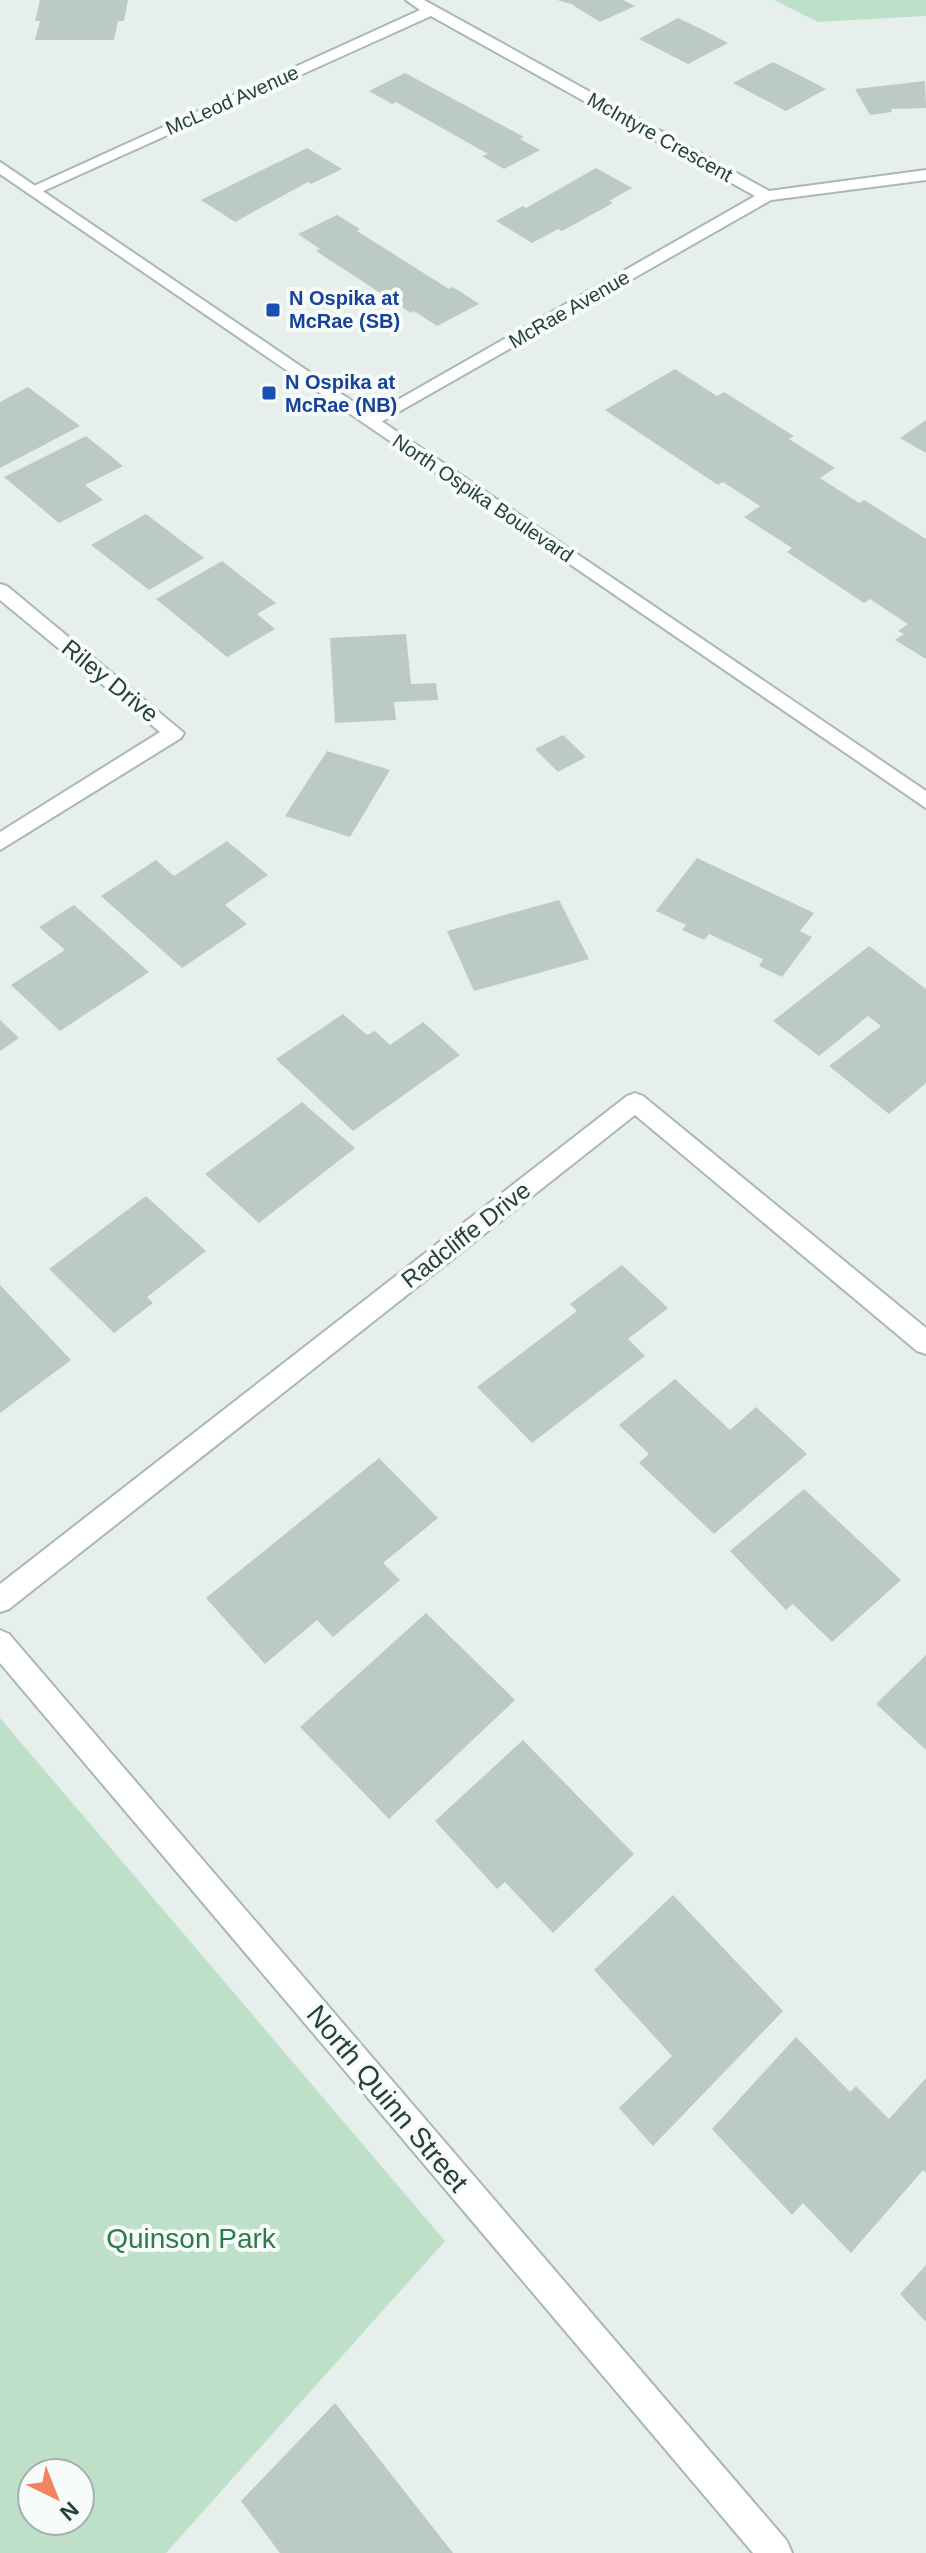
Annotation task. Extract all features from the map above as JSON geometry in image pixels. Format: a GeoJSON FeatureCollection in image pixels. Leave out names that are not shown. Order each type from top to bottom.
{"type":"FeatureCollection","features":[{"type":"Feature","properties":{"kind":"street","name":"McIntyre Crescent"},"geometry":{"type":"LineString","coordinates":[[413,0],[767,196]]}},
{"type":"Feature","properties":{"kind":"street","name":"McLeod Avenue"},"geometry":{"type":"LineString","coordinates":[[33,190],[431,10]]}},
{"type":"Feature","properties":{"kind":"street","name":"North Ospika Boulevard"},"geometry":{"type":"LineString","coordinates":[[0,167],[926,801]]}},
{"type":"Feature","properties":{"kind":"street"},"geometry":{"type":"LineString","coordinates":[[767,196],[926,175]]}},
{"type":"Feature","properties":{"kind":"street","name":"McRae Avenue"},"geometry":{"type":"LineString","coordinates":[[372,422],[767,196]]}},
{"type":"Feature","properties":{"kind":"street","name":"Riley Drive"},"geometry":{"type":"LineString","coordinates":[[0,590],[174,733],[0,842]]}},
{"type":"Feature","properties":{"kind":"street","name":"Radcliffe Drive"},"geometry":{"type":"LineString","coordinates":[[0,1600],[635,1102],[926,1343]]}},
{"type":"Feature","properties":{"kind":"street","name":"North Quinn Street"},"geometry":{"type":"LineString","coordinates":[[0,1643],[775,2553]]}},
{"type":"Feature","properties":{"kind":"green space"},"geometry":{"type":"Polygon","coordinates":[[[774,0],[926,0],[926,16],[818,22],[774,0]]]}},
{"type":"Feature","properties":{"kind":"green space","name":"Quinson Park"},"geometry":{"type":"Polygon","coordinates":[[[0,1718],[445,2241],[166,2553],[0,2553],[0,1718]]]}},
{"type":"Feature","properties":{"kind":"building"},"geometry":{"type":"Polygon","coordinates":[[[40,0],[128,0],[124,21],[118,21],[114,40],[35,40],[40,21],[35,21],[40,0]]]}},
{"type":"Feature","properties":{"kind":"building"},"geometry":{"type":"Polygon","coordinates":[[[557,0],[623,0],[635,6],[600,22],[571,4],[557,0]]]}},
{"type":"Feature","properties":{"kind":"building"},"geometry":{"type":"Polygon","coordinates":[[[678,18],[728,43],[688,64],[639,39],[678,18]]]}},
{"type":"Feature","properties":{"kind":"building"},"geometry":{"type":"Polygon","coordinates":[[[773,62],[826,89],[786,111],[733,83],[773,62]]]}},
{"type":"Feature","properties":{"kind":"building"},"geometry":{"type":"Polygon","coordinates":[[[405,73],[524,137],[520,139],[540,150],[504,169],[482,156],[488,154],[396,102],[392,104],[369,91],[405,73]]]}},
{"type":"Feature","properties":{"kind":"building"},"geometry":{"type":"Polygon","coordinates":[[[925,81],[926,108],[891,109],[892,112],[870,115],[855,89],[925,81]]]}},
{"type":"Feature","properties":{"kind":"building"},"geometry":{"type":"Polygon","coordinates":[[[307,148],[342,169],[311,184],[308,182],[235,222],[201,200],[307,148]]]}},
{"type":"Feature","properties":{"kind":"building"},"geometry":{"type":"Polygon","coordinates":[[[596,168],[632,188],[609,201],[613,203],[562,231],[558,229],[532,243],[496,221],[523,206],[526,208],[596,168]]]}},
{"type":"Feature","properties":{"kind":"building"},"geometry":{"type":"Polygon","coordinates":[[[337,215],[449,289],[453,287],[479,304],[437,326],[414,311],[411,313],[316,251],[320,249],[298,234],[337,215]]]}},
{"type":"Feature","properties":{"kind":"building"},"geometry":{"type":"Polygon","coordinates":[[[675,369],[717,396],[724,392],[794,436],[789,439],[835,468],[820,478],[859,503],[864,500],[926,539],[926,659],[895,640],[904,634],[898,631],[908,624],[870,599],[864,603],[787,552],[792,548],[744,517],[760,506],[723,482],[718,485],[605,410],[675,369]]]}},
{"type":"Feature","properties":{"kind":"building"},"geometry":{"type":"Polygon","coordinates":[[[28,387],[80,426],[0,468],[0,402],[28,387]]]}},
{"type":"Feature","properties":{"kind":"building"},"geometry":{"type":"Polygon","coordinates":[[[926,420],[926,453],[900,438],[926,420]]]}},
{"type":"Feature","properties":{"kind":"building"},"geometry":{"type":"Polygon","coordinates":[[[86,436],[123,466],[85,485],[103,500],[59,523],[4,477],[86,436]]]}},
{"type":"Feature","properties":{"kind":"building"},"geometry":{"type":"Polygon","coordinates":[[[146,514],[204,558],[149,590],[91,545],[146,514]]]}},
{"type":"Feature","properties":{"kind":"building"},"geometry":{"type":"Polygon","coordinates":[[[222,561],[276,603],[257,614],[275,629],[227,657],[156,599],[222,561]]]}},
{"type":"Feature","properties":{"kind":"building"},"geometry":{"type":"Polygon","coordinates":[[[406,634],[411,684],[436,683],[438,700],[394,702],[396,720],[335,723],[330,638],[406,634]]]}},
{"type":"Feature","properties":{"kind":"building"},"geometry":{"type":"Polygon","coordinates":[[[563,735],[586,757],[558,772],[535,749],[563,735]]]}},
{"type":"Feature","properties":{"kind":"building"},"geometry":{"type":"Polygon","coordinates":[[[327,751],[390,770],[350,837],[285,816],[327,751]]]}},
{"type":"Feature","properties":{"kind":"building"},"geometry":{"type":"Polygon","coordinates":[[[227,841],[268,875],[225,905],[247,924],[182,968],[101,896],[156,860],[174,876],[227,841]]]}},
{"type":"Feature","properties":{"kind":"building"},"geometry":{"type":"Polygon","coordinates":[[[697,858],[814,913],[800,931],[812,937],[782,977],[759,966],[763,959],[709,934],[704,940],[682,930],[686,925],[656,911],[697,858]]]}},
{"type":"Feature","properties":{"kind":"building"},"geometry":{"type":"Polygon","coordinates":[[[559,900],[589,959],[474,991],[447,931],[559,900]]]}},
{"type":"Feature","properties":{"kind":"building"},"geometry":{"type":"Polygon","coordinates":[[[74,905],[149,972],[60,1031],[11,985],[65,950],[39,927],[74,905]]]}},
{"type":"Feature","properties":{"kind":"building"},"geometry":{"type":"Polygon","coordinates":[[[869,946],[926,989],[926,1083],[889,1114],[829,1066],[881,1026],[868,1016],[819,1056],[773,1021],[869,946]]]}},
{"type":"Feature","properties":{"kind":"building"},"geometry":{"type":"Polygon","coordinates":[[[343,1014],[367,1035],[375,1031],[390,1045],[423,1022],[460,1055],[353,1131],[276,1059],[343,1014]]]}},
{"type":"Feature","properties":{"kind":"building"},"geometry":{"type":"Polygon","coordinates":[[[0,1020],[19,1038],[0,1051],[0,1020]]]}},
{"type":"Feature","properties":{"kind":"building"},"geometry":{"type":"Polygon","coordinates":[[[302,1102],[355,1148],[259,1223],[205,1174],[302,1102]]]}},
{"type":"Feature","properties":{"kind":"building"},"geometry":{"type":"Polygon","coordinates":[[[146,1196],[206,1251],[147,1297],[153,1303],[114,1333],[49,1269],[146,1196]]]}},
{"type":"Feature","properties":{"kind":"building"},"geometry":{"type":"Polygon","coordinates":[[[622,1265],[668,1308],[628,1339],[645,1356],[532,1443],[477,1387],[577,1311],[570,1304],[622,1265]]]}},
{"type":"Feature","properties":{"kind":"building"},"geometry":{"type":"Polygon","coordinates":[[[0,1285],[71,1360],[0,1413],[0,1285]]]}},
{"type":"Feature","properties":{"kind":"building"},"geometry":{"type":"Polygon","coordinates":[[[675,1379],[730,1430],[756,1407],[807,1454],[714,1534],[639,1463],[649,1454],[619,1425],[675,1379]]]}},
{"type":"Feature","properties":{"kind":"building"},"geometry":{"type":"Polygon","coordinates":[[[379,1458],[438,1518],[383,1563],[400,1580],[333,1637],[317,1620],[265,1664],[206,1598],[379,1458]]]}},
{"type":"Feature","properties":{"kind":"building"},"geometry":{"type":"Polygon","coordinates":[[[804,1489],[901,1580],[832,1642],[793,1604],[786,1610],[730,1551],[804,1489]]]}},
{"type":"Feature","properties":{"kind":"building"},"geometry":{"type":"Polygon","coordinates":[[[426,1613],[515,1700],[389,1819],[300,1727],[426,1613]]]}},
{"type":"Feature","properties":{"kind":"building"},"geometry":{"type":"Polygon","coordinates":[[[926,1655],[926,1750],[876,1704],[926,1655]]]}},
{"type":"Feature","properties":{"kind":"building"},"geometry":{"type":"Polygon","coordinates":[[[523,1740],[634,1854],[553,1933],[505,1882],[497,1889],[435,1821],[523,1740]]]}},
{"type":"Feature","properties":{"kind":"building"},"geometry":{"type":"Polygon","coordinates":[[[673,1895],[783,2011],[653,2146],[619,2108],[672,2056],[594,1970],[673,1895]]]}},
{"type":"Feature","properties":{"kind":"building"},"geometry":{"type":"Polygon","coordinates":[[[796,2037],[850,2092],[856,2086],[889,2119],[926,2078],[926,2172],[923,2170],[851,2253],[803,2203],[792,2215],[712,2129],[796,2037]]]}},
{"type":"Feature","properties":{"kind":"building"},"geometry":{"type":"Polygon","coordinates":[[[926,2265],[926,2322],[900,2294],[926,2265]]]}},
{"type":"Feature","properties":{"kind":"building"},"geometry":{"type":"Polygon","coordinates":[[[335,2403],[453,2553],[280,2553],[241,2501],[335,2403]]]}},
{"type":"Feature","properties":{"kind":"place","name":"N Ospika at McRae (SB)"},"geometry":{"type":"Point","coordinates":[273,310]}},
{"type":"Feature","properties":{"kind":"place","name":"N Ospika at McRae (NB)"},"geometry":{"type":"Point","coordinates":[269,393]}}]}
